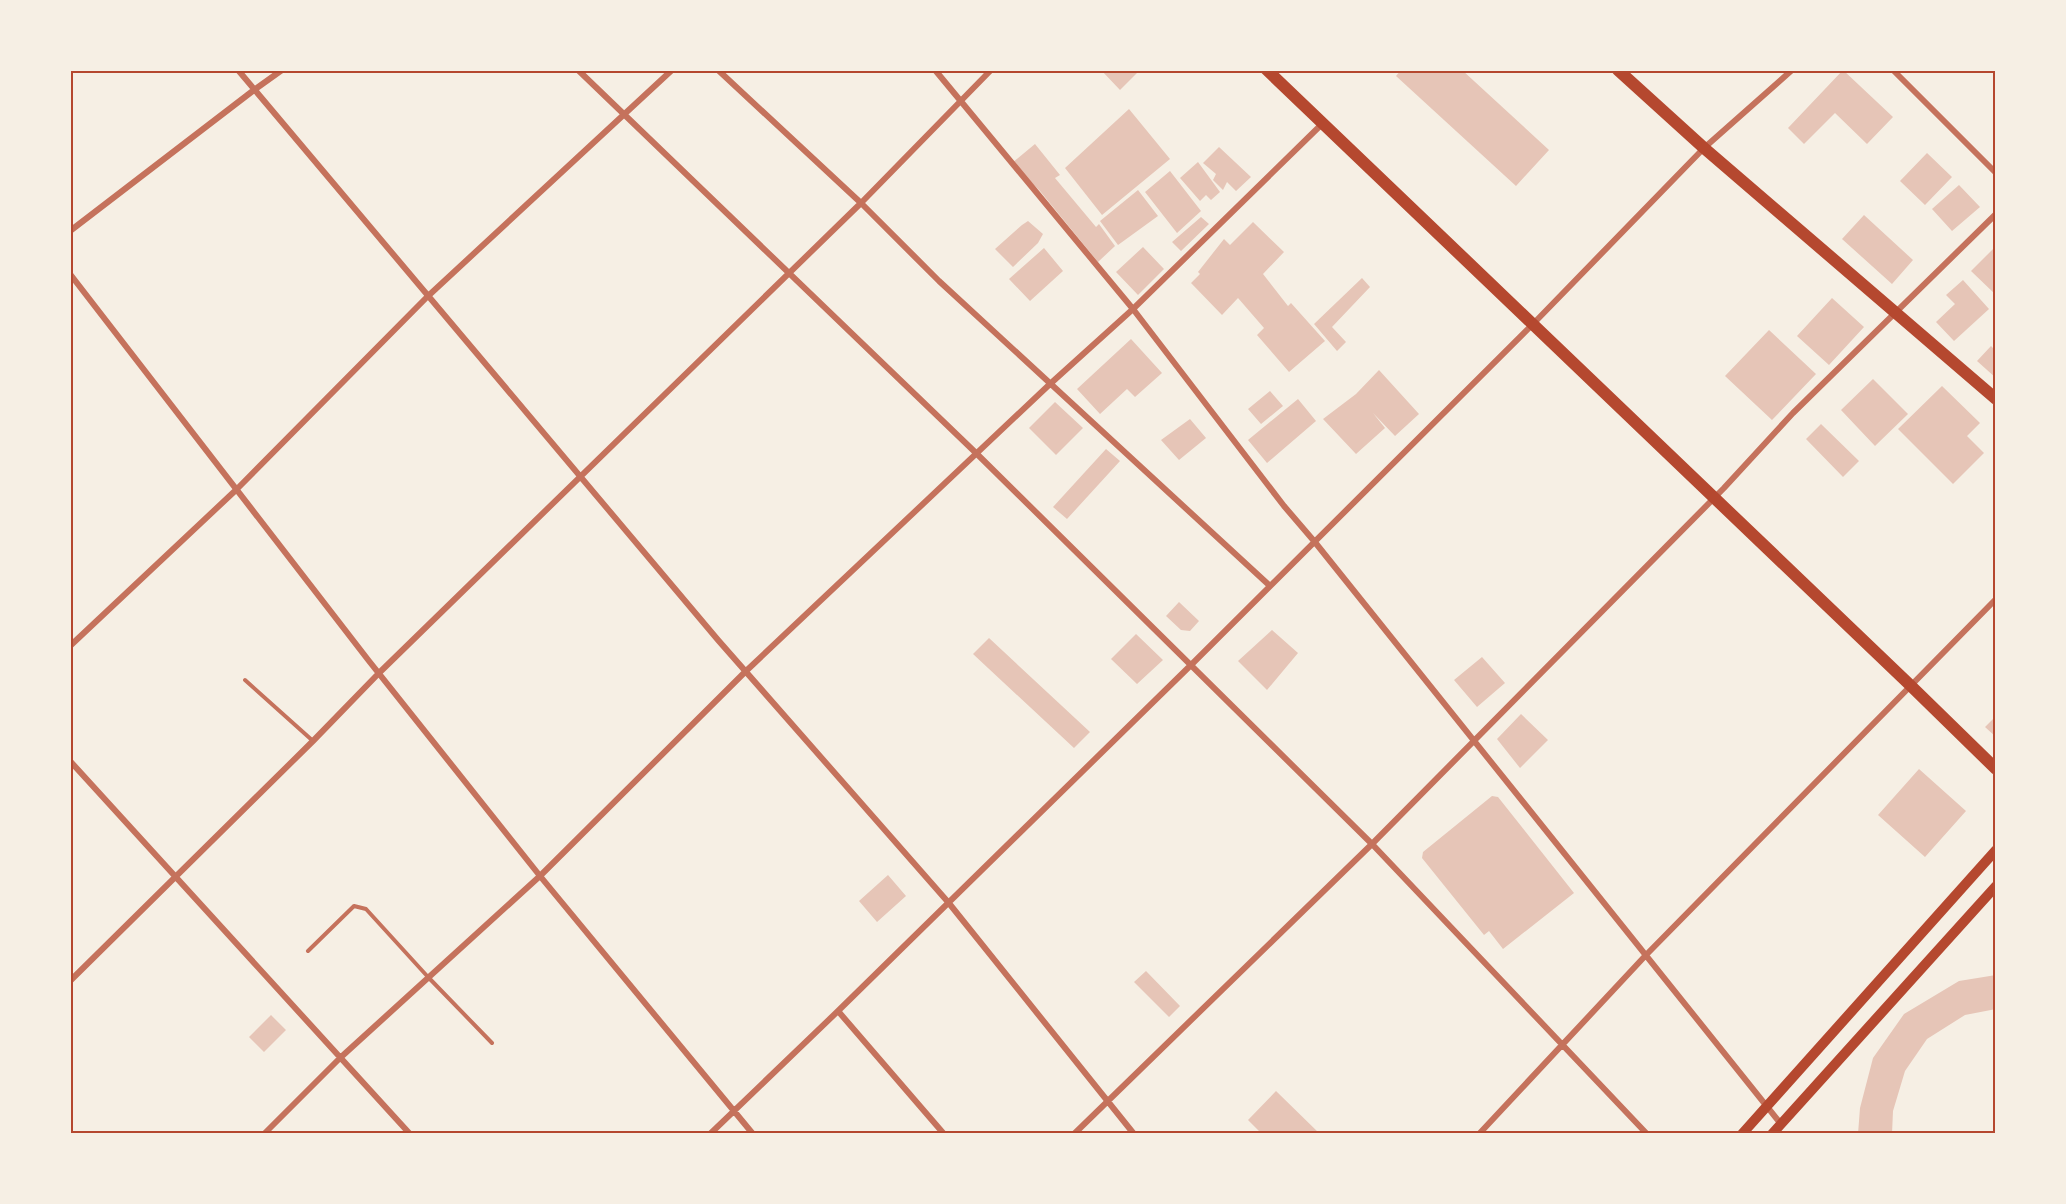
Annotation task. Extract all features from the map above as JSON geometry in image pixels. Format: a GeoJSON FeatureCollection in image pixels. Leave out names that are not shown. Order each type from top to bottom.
{"type":"FeatureCollection","features":[{"type":"Feature","properties":{"kind":"main road"},"geometry":{"type":"LineString","coordinates":[[1267,70],[1995,769]]}},
{"type":"Feature","properties":{"kind":"main road"},"geometry":{"type":"LineString","coordinates":[[1618,70],[1704,148],[1995,399]]}},
{"type":"Feature","properties":{"kind":"main road"},"geometry":{"type":"LineString","coordinates":[[1742,1134],[1995,850]]}},
{"type":"Feature","properties":{"kind":"main road"},"geometry":{"type":"LineString","coordinates":[[1772,1134],[1995,886]]}},
{"type":"Feature","properties":{"kind":"street"},"geometry":{"type":"LineString","coordinates":[[238,70],[745,672],[948,902],[1134,1134]]}},
{"type":"Feature","properties":{"kind":"street"},"geometry":{"type":"LineString","coordinates":[[70,231],[282,70]]}},
{"type":"Feature","properties":{"kind":"street"},"geometry":{"type":"LineString","coordinates":[[578,70],[976,453],[1372,844],[1647,1134]]}},
{"type":"Feature","properties":{"kind":"street"},"geometry":{"type":"LineString","coordinates":[[70,646],[237,489],[427,297],[672,70]]}},
{"type":"Feature","properties":{"kind":"street"},"geometry":{"type":"LineString","coordinates":[[718,70],[861,203],[939,281],[1269,585]]}},
{"type":"Feature","properties":{"kind":"street"},"geometry":{"type":"LineString","coordinates":[[935,70],[1133,309],[1284,506],[1781,1124]]}},
{"type":"Feature","properties":{"kind":"street"},"geometry":{"type":"LineString","coordinates":[[70,981],[176,878],[379,673],[861,203],[990,70]]}},
{"type":"Feature","properties":{"kind":"street"},"geometry":{"type":"LineString","coordinates":[[710,1134],[1191,665],[1533,324],[1704,148],[1792,70]]}},
{"type":"Feature","properties":{"kind":"street"},"geometry":{"type":"LineString","coordinates":[[1893,70],[1995,173]]}},
{"type":"Feature","properties":{"kind":"street"},"geometry":{"type":"LineString","coordinates":[[264,1134],[340,1058],[540,876],[745,672],[976,453],[1133,309],[1323,124]]}},
{"type":"Feature","properties":{"kind":"street"},"geometry":{"type":"LineString","coordinates":[[1074,1134],[1372,844],[1714,499],[1793,413],[1995,214]]}},
{"type":"Feature","properties":{"kind":"street"},"geometry":{"type":"LineString","coordinates":[[70,274],[379,673],[540,876],[753,1134]]}},
{"type":"Feature","properties":{"kind":"street"},"geometry":{"type":"LineString","coordinates":[[1479,1134],[1646,955],[1995,599]]}},
{"type":"Feature","properties":{"kind":"street"},"geometry":{"type":"LineString","coordinates":[[70,761],[410,1134]]}},
{"type":"Feature","properties":{"kind":"street"},"geometry":{"type":"LineString","coordinates":[[838,1011],[944,1134]]}},
{"type":"Feature","properties":{"kind":"lane"},"geometry":{"type":"LineString","coordinates":[[245,680],[313,741]]}},
{"type":"Feature","properties":{"kind":"lane"},"geometry":{"type":"LineString","coordinates":[[308,951],[354,906],[366,909],[492,1043]]}},
{"type":"Feature","properties":{"kind":"building"},"geometry":{"type":"Polygon","coordinates":[[[1101,70],[1140,70],[1120,90],[1101,70]]]}},
{"type":"Feature","properties":{"kind":"building"},"geometry":{"type":"Polygon","coordinates":[[[1401,70],[1462,70],[1549,150],[1516,186],[1396,76],[1401,70]]]}},
{"type":"Feature","properties":{"kind":"building"},"geometry":{"type":"Polygon","coordinates":[[[1843,70],[1893,117],[1867,144],[1835,113],[1804,144],[1788,128],[1843,70]]]}},
{"type":"Feature","properties":{"kind":"building"},"geometry":{"type":"Polygon","coordinates":[[[1129,109],[1170,159],[1102,215],[1065,168],[1129,109]]]}},
{"type":"Feature","properties":{"kind":"building"},"geometry":{"type":"Polygon","coordinates":[[[1035,144],[1060,175],[1055,178],[1096,227],[1099,224],[1115,246],[1098,262],[1040,191],[1012,163],[1035,144]]]}},
{"type":"Feature","properties":{"kind":"building"},"geometry":{"type":"Polygon","coordinates":[[[1219,147],[1251,177],[1236,191],[1227,182],[1223,190],[1213,180],[1216,174],[1203,163],[1219,147]]]}},
{"type":"Feature","properties":{"kind":"building"},"geometry":{"type":"Polygon","coordinates":[[[1927,153],[1952,177],[1925,205],[1900,181],[1927,153]]]}},
{"type":"Feature","properties":{"kind":"building"},"geometry":{"type":"Polygon","coordinates":[[[1198,162],[1220,192],[1211,200],[1206,195],[1200,201],[1180,178],[1198,162]]]}},
{"type":"Feature","properties":{"kind":"building"},"geometry":{"type":"Polygon","coordinates":[[[1170,171],[1201,211],[1177,233],[1145,192],[1170,171]]]}},
{"type":"Feature","properties":{"kind":"building"},"geometry":{"type":"Polygon","coordinates":[[[1959,185],[1980,207],[1952,231],[1932,209],[1959,185]]]}},
{"type":"Feature","properties":{"kind":"building"},"geometry":{"type":"Polygon","coordinates":[[[1138,190],[1158,216],[1118,245],[1100,221],[1138,190]]]}},
{"type":"Feature","properties":{"kind":"building"},"geometry":{"type":"Polygon","coordinates":[[[1864,215],[1913,260],[1892,284],[1842,239],[1864,215]]]}},
{"type":"Feature","properties":{"kind":"building"},"geometry":{"type":"Polygon","coordinates":[[[1201,217],[1209,224],[1181,251],[1172,242],[1201,217]]]}},
{"type":"Feature","properties":{"kind":"building"},"geometry":{"type":"Polygon","coordinates":[[[1028,221],[1043,234],[1038,243],[1013,267],[995,249],[1028,221]]]}},
{"type":"Feature","properties":{"kind":"building"},"geometry":{"type":"Polygon","coordinates":[[[1253,222],[1284,252],[1263,274],[1288,306],[1291,303],[1325,341],[1289,372],[1257,335],[1264,328],[1238,298],[1222,315],[1191,283],[1200,274],[1198,272],[1224,239],[1230,245],[1253,222]]]}},
{"type":"Feature","properties":{"kind":"building"},"geometry":{"type":"Polygon","coordinates":[[[1996,246],[1996,295],[1971,271],[1996,246]]]}},
{"type":"Feature","properties":{"kind":"building"},"geometry":{"type":"Polygon","coordinates":[[[1143,247],[1164,269],[1138,295],[1116,272],[1143,247]]]}},
{"type":"Feature","properties":{"kind":"building"},"geometry":{"type":"Polygon","coordinates":[[[1044,248],[1063,271],[1030,301],[1009,279],[1044,248]]]}},
{"type":"Feature","properties":{"kind":"building"},"geometry":{"type":"Polygon","coordinates":[[[1362,278],[1370,287],[1332,327],[1346,342],[1337,351],[1314,324],[1362,278]]]}},
{"type":"Feature","properties":{"kind":"building"},"geometry":{"type":"Polygon","coordinates":[[[1963,280],[1989,309],[1954,341],[1936,322],[1955,304],[1946,295],[1963,280]]]}},
{"type":"Feature","properties":{"kind":"building"},"geometry":{"type":"Polygon","coordinates":[[[1832,298],[1864,327],[1829,365],[1797,336],[1832,298]]]}},
{"type":"Feature","properties":{"kind":"building"},"geometry":{"type":"Polygon","coordinates":[[[1769,330],[1816,374],[1772,420],[1725,376],[1769,330]]]}},
{"type":"Feature","properties":{"kind":"building"},"geometry":{"type":"Polygon","coordinates":[[[1131,339],[1162,373],[1135,397],[1127,389],[1100,414],[1077,389],[1131,339]]]}},
{"type":"Feature","properties":{"kind":"building"},"geometry":{"type":"Polygon","coordinates":[[[1991,346],[1996,351],[1996,378],[1977,361],[1991,346]]]}},
{"type":"Feature","properties":{"kind":"building"},"geometry":{"type":"Polygon","coordinates":[[[1379,370],[1419,414],[1395,436],[1373,413],[1385,428],[1356,454],[1323,419],[1356,394],[1379,370]]]}},
{"type":"Feature","properties":{"kind":"building"},"geometry":{"type":"Polygon","coordinates":[[[1873,379],[1908,414],[1875,446],[1841,410],[1873,379]]]}},
{"type":"Feature","properties":{"kind":"building"},"geometry":{"type":"Polygon","coordinates":[[[1942,386],[1980,423],[1967,436],[1984,453],[1953,484],[1898,429],[1942,386]]]}},
{"type":"Feature","properties":{"kind":"building"},"geometry":{"type":"Polygon","coordinates":[[[1270,391],[1283,406],[1261,424],[1248,409],[1270,391]]]}},
{"type":"Feature","properties":{"kind":"building"},"geometry":{"type":"Polygon","coordinates":[[[1298,399],[1316,421],[1267,463],[1248,440],[1298,399]]]}},
{"type":"Feature","properties":{"kind":"building"},"geometry":{"type":"Polygon","coordinates":[[[1055,402],[1083,428],[1056,455],[1029,428],[1055,402]]]}},
{"type":"Feature","properties":{"kind":"building"},"geometry":{"type":"Polygon","coordinates":[[[1190,419],[1206,438],[1179,460],[1161,440],[1190,419]]]}},
{"type":"Feature","properties":{"kind":"building"},"geometry":{"type":"Polygon","coordinates":[[[1821,424],[1859,461],[1843,477],[1806,439],[1821,424]]]}},
{"type":"Feature","properties":{"kind":"building"},"geometry":{"type":"Polygon","coordinates":[[[1106,449],[1120,461],[1067,519],[1053,507],[1106,449]]]}},
{"type":"Feature","properties":{"kind":"building"},"geometry":{"type":"Polygon","coordinates":[[[1179,602],[1199,621],[1190,631],[1181,630],[1166,616],[1179,602]]]}},
{"type":"Feature","properties":{"kind":"building"},"geometry":{"type":"Polygon","coordinates":[[[1272,630],[1298,653],[1267,690],[1238,661],[1272,630]]]}},
{"type":"Feature","properties":{"kind":"building"},"geometry":{"type":"Polygon","coordinates":[[[1136,634],[1163,660],[1137,684],[1111,659],[1136,634]]]}},
{"type":"Feature","properties":{"kind":"building"},"geometry":{"type":"Polygon","coordinates":[[[989,638],[1090,732],[1074,748],[973,654],[989,638]]]}},
{"type":"Feature","properties":{"kind":"building"},"geometry":{"type":"Polygon","coordinates":[[[1482,657],[1505,683],[1477,707],[1454,680],[1482,657]]]}},
{"type":"Feature","properties":{"kind":"building"},"geometry":{"type":"Polygon","coordinates":[[[1521,714],[1548,740],[1520,768],[1497,739],[1521,714]]]}},
{"type":"Feature","properties":{"kind":"building"},"geometry":{"type":"Polygon","coordinates":[[[1996,716],[1996,737],[1985,727],[1996,716]]]}},
{"type":"Feature","properties":{"kind":"building"},"geometry":{"type":"Polygon","coordinates":[[[1919,769],[1966,811],[1925,857],[1878,815],[1919,769]]]}},
{"type":"Feature","properties":{"kind":"building"},"geometry":{"type":"Polygon","coordinates":[[[1492,796],[1498,797],[1574,893],[1503,949],[1489,931],[1484,935],[1422,858],[1423,852],[1492,796]]]}},
{"type":"Feature","properties":{"kind":"building"},"geometry":{"type":"Polygon","coordinates":[[[888,875],[906,896],[877,922],[859,901],[888,875]]]}},
{"type":"Feature","properties":{"kind":"building"},"geometry":{"type":"Polygon","coordinates":[[[1146,971],[1180,1006],[1169,1017],[1134,982],[1146,971]]]}},
{"type":"Feature","properties":{"kind":"building"},"geometry":{"type":"Polygon","coordinates":[[[1996,975],[1996,1009],[1965,1015],[1927,1039],[1905,1071],[1893,1111],[1892,1134],[1858,1134],[1860,1108],[1873,1058],[1904,1014],[1959,981],[1996,975]]]}},
{"type":"Feature","properties":{"kind":"building"},"geometry":{"type":"Polygon","coordinates":[[[271,1015],[286,1030],[264,1052],[249,1037],[271,1015]]]}},
{"type":"Feature","properties":{"kind":"building"},"geometry":{"type":"Polygon","coordinates":[[[1276,1091],[1320,1134],[1262,1134],[1248,1120],[1276,1091]]]}}]}
